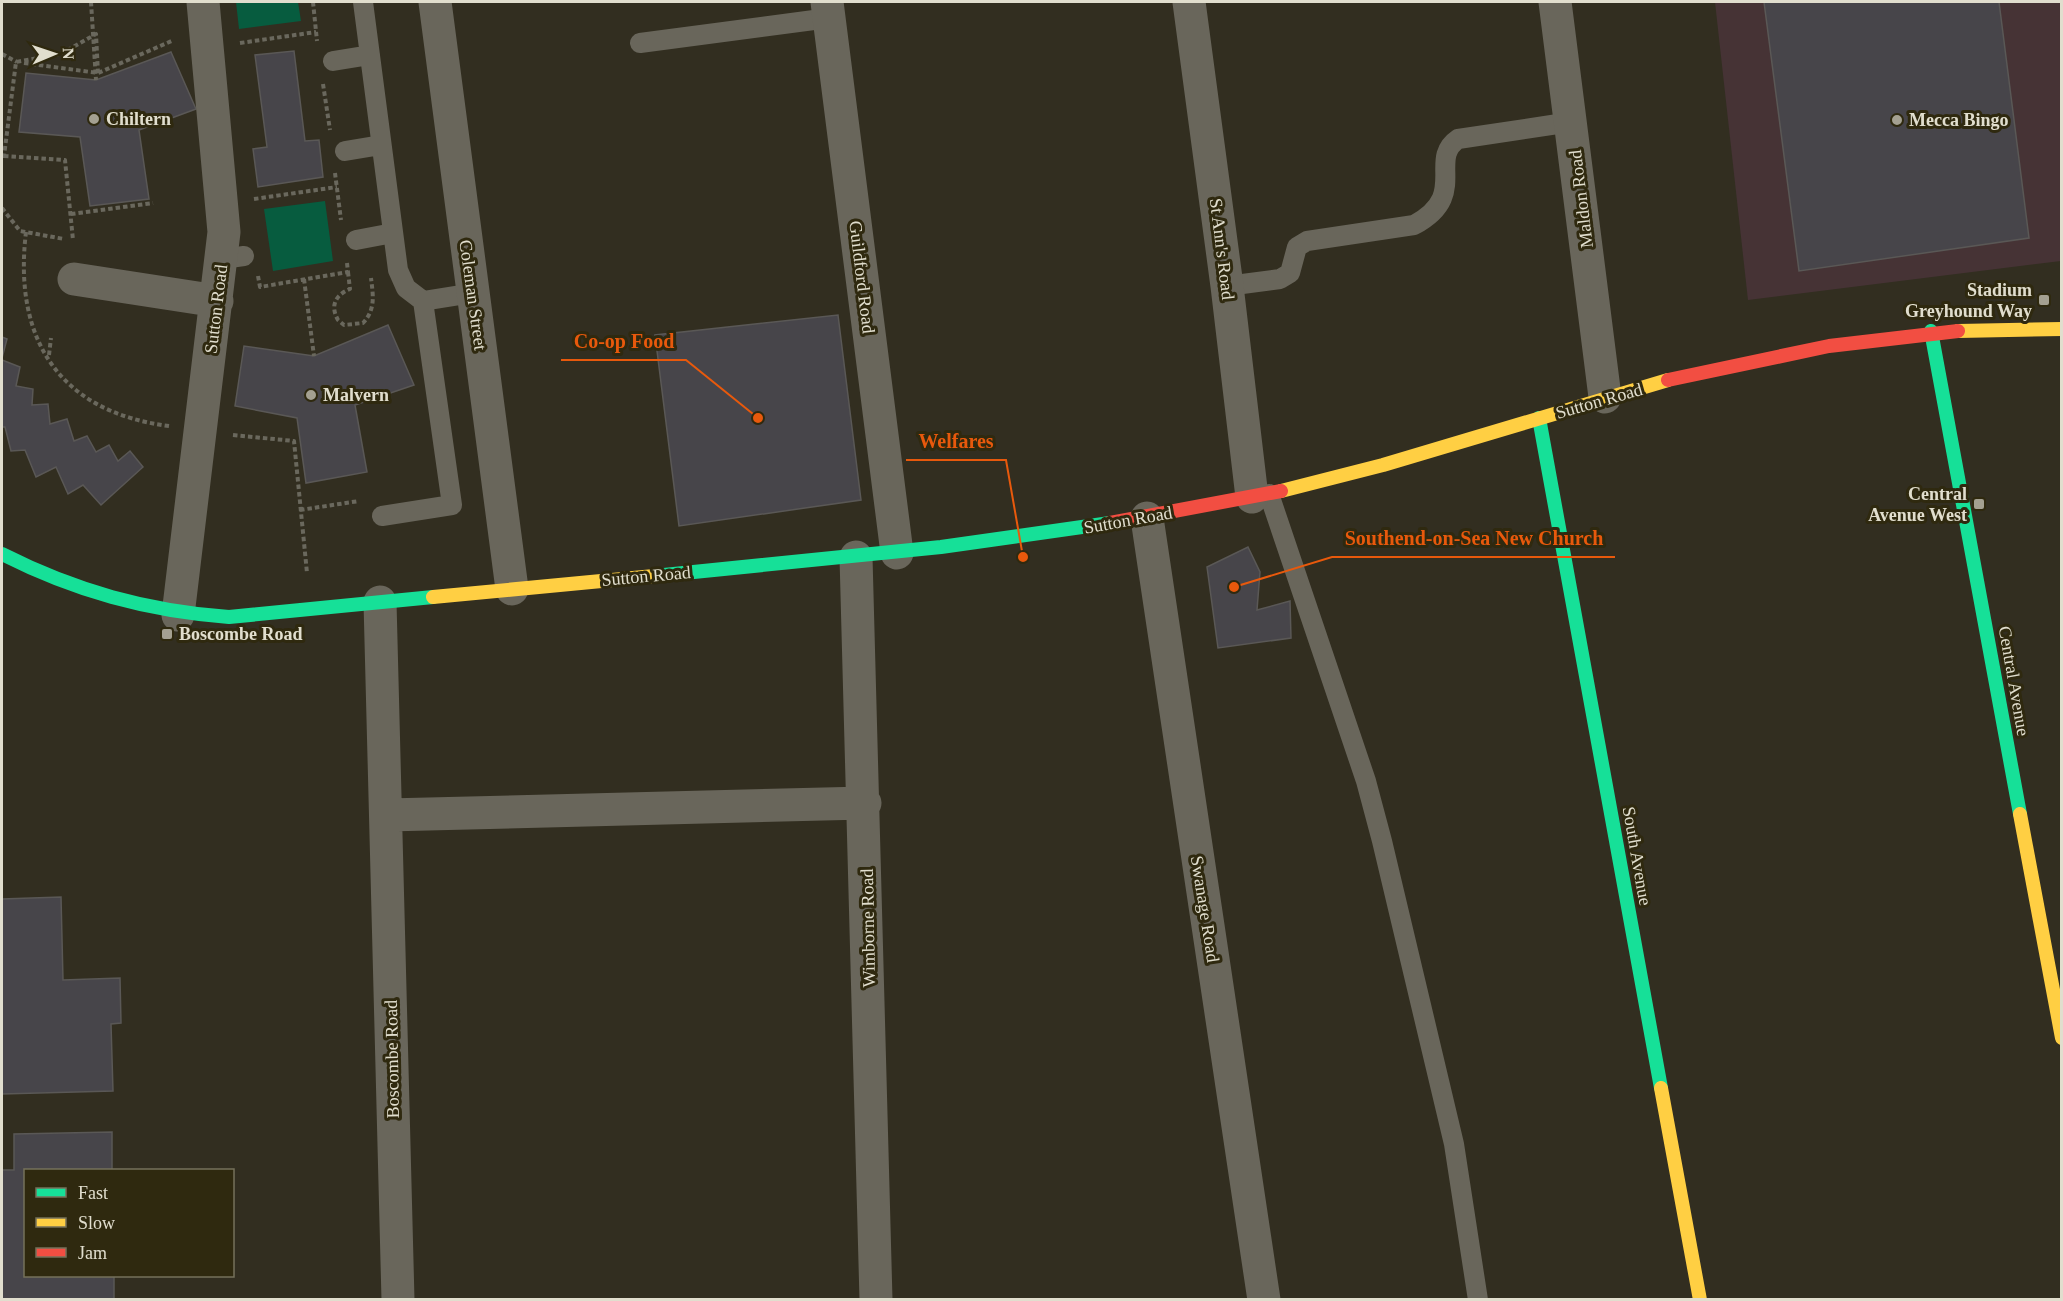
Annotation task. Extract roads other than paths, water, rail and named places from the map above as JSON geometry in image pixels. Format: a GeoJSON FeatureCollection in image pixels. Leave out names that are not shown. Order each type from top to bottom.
{"type":"FeatureCollection","features":[{"type":"Feature","properties":{"kind":"main road","name":"Sutton Road"},"geometry":{"type":"LineString","coordinates":[[2,554],[38,574],[102,598],[178,615],[229,617],[897,553],[1147,518],[1261,496],[1369,468],[1605,397],[1764,358],[1849,342],[1931,331],[1997,327],[2061,329]]}},
{"type":"Feature","properties":{"kind":"main road","name":"Central Avenue"},"geometry":{"type":"LineString","coordinates":[[1931,331],[2061,1038]]}},
{"type":"Feature","properties":{"kind":"main road","name":"South Avenue"},"geometry":{"type":"LineString","coordinates":[[1539,418],[1700,1299]]}},
{"type":"Feature","properties":{"kind":"street","name":"Coleman Street"},"geometry":{"type":"LineString","coordinates":[[435,2],[512,589]]}},
{"type":"Feature","properties":{"kind":"street","name":"St Ann's Road"},"geometry":{"type":"LineString","coordinates":[[1189,2],[1227,286],[1261,496]]}},
{"type":"Feature","properties":{"kind":"street","name":"Maldon Road"},"geometry":{"type":"LineString","coordinates":[[1555,2],[1605,397]]}},
{"type":"Feature","properties":{"kind":"street","name":"Guildford Road"},"geometry":{"type":"LineString","coordinates":[[828,10],[897,553]]}},
{"type":"Feature","properties":{"kind":"street","name":"Sutton Road"},"geometry":{"type":"LineString","coordinates":[[178,615],[217,301],[233,257],[224,232],[226,169],[217,78],[204,14]]}},
{"type":"Feature","properties":{"kind":"street"},"geometry":{"type":"LineString","coordinates":[[74,279],[217,301]]}},
{"type":"Feature","properties":{"kind":"street","name":"Swanage Road"},"geometry":{"type":"LineString","coordinates":[[1147,518],[1264,1299]]}},
{"type":"Feature","properties":{"kind":"street","name":"Wimborne Road"},"geometry":{"type":"LineString","coordinates":[[856,557],[865,803],[876,1299]]}},
{"type":"Feature","properties":{"kind":"street","name":"Boscombe Road"},"geometry":{"type":"LineString","coordinates":[[380,602],[398,1299]]}},
{"type":"Feature","properties":{"kind":"street"},"geometry":{"type":"LineString","coordinates":[[387,815],[865,803]]}},
{"type":"Feature","properties":{"kind":"lane"},"geometry":{"type":"LineString","coordinates":[[363,2],[398,270],[406,288],[423,302],[452,505],[382,516]]}},
{"type":"Feature","properties":{"kind":"lane"},"geometry":{"type":"LineString","coordinates":[[640,43],[828,10]]}},
{"type":"Feature","properties":{"kind":"lane"},"geometry":{"type":"LineString","coordinates":[[333,61],[370,55]]}},
{"type":"Feature","properties":{"kind":"lane"},"geometry":{"type":"LineString","coordinates":[[1227,286],[1280,279],[1290,273],[1297,248],[1307,241],[1414,225],[1428,218],[1440,206],[1445,194],[1445,156],[1449,145],[1458,139],[1571,122]]}},
{"type":"Feature","properties":{"kind":"lane"},"geometry":{"type":"LineString","coordinates":[[345,152],[381,145]]}},
{"type":"Feature","properties":{"kind":"lane"},"geometry":{"type":"LineString","coordinates":[[356,240],[393,233]]}},
{"type":"Feature","properties":{"kind":"lane"},"geometry":{"type":"LineString","coordinates":[[423,302],[473,294]]}},
{"type":"Feature","properties":{"kind":"lane"},"geometry":{"type":"LineString","coordinates":[[1261,496],[1366,781],[1454,1144],[1478,1299]]}},
{"type":"Feature","properties":{"kind":"place","name":"Chiltern"},"geometry":{"type":"Point","coordinates":[94,119]}},
{"type":"Feature","properties":{"kind":"place","name":"Mecca Bingo"},"geometry":{"type":"Point","coordinates":[1897,120]}},
{"type":"Feature","properties":{"kind":"place","name":"Stadium Greyhound Way"},"geometry":{"type":"Point","coordinates":[2044,300]}},
{"type":"Feature","properties":{"kind":"place","name":"Malvern"},"geometry":{"type":"Point","coordinates":[311,395]}},
{"type":"Feature","properties":{"kind":"place","name":"Co-op Food"},"geometry":{"type":"Point","coordinates":[758,418]}},
{"type":"Feature","properties":{"kind":"place","name":"Central Avenue West"},"geometry":{"type":"Point","coordinates":[1979,504]}},
{"type":"Feature","properties":{"kind":"place","name":"Welfares"},"geometry":{"type":"Point","coordinates":[1023,557]}},
{"type":"Feature","properties":{"kind":"place","name":"Southend-on-Sea New Church"},"geometry":{"type":"Point","coordinates":[1234,587]}},
{"type":"Feature","properties":{"kind":"place","name":"Boscombe Road"},"geometry":{"type":"Point","coordinates":[167,634]}}]}
